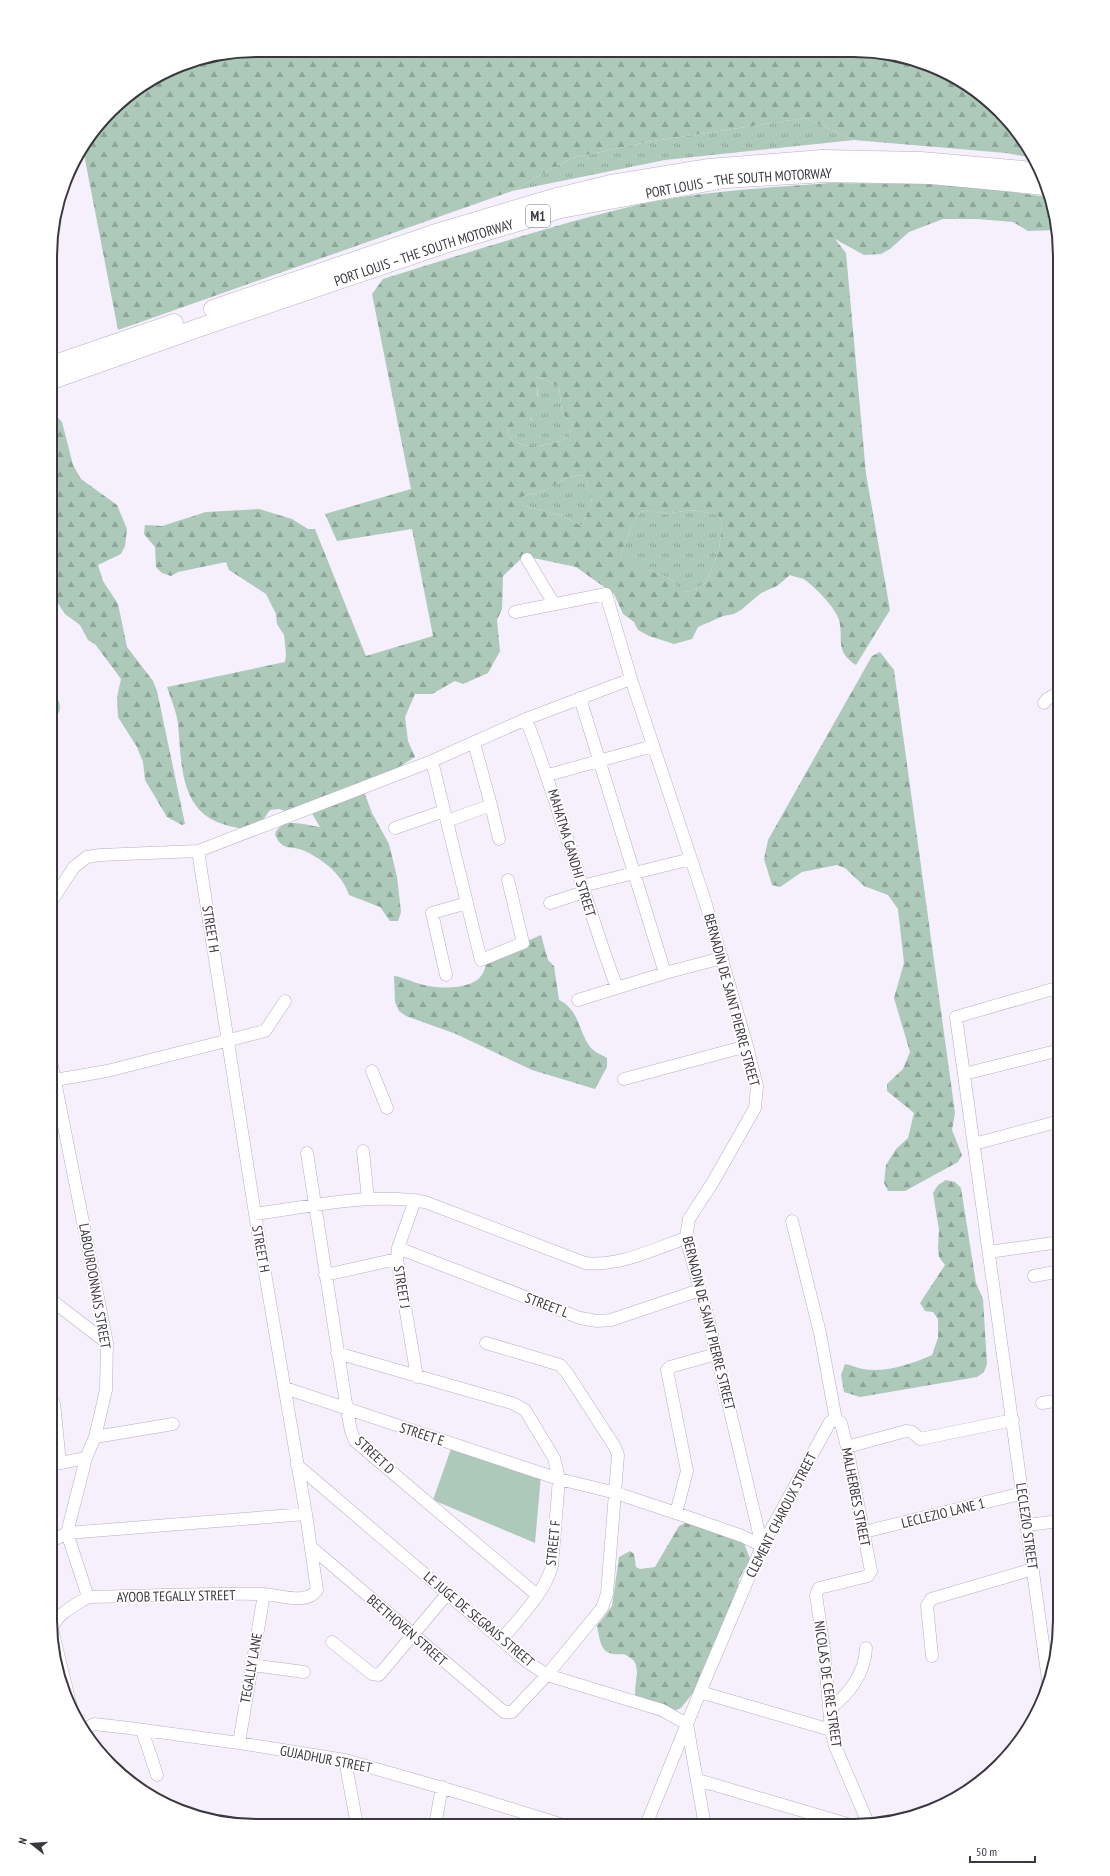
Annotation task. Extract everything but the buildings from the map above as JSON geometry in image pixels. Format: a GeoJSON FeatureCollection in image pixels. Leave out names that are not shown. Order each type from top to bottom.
{"type":"FeatureCollection","features":[{"type":"Feature","properties":{"kind":"highway","name":"PORT LOUIS – THE SOUTH MOTORWAY"},"geometry":{"type":"LineString","coordinates":[[57,363],[439,232],[553,198],[611,184],[709,168],[822,159],[921,160],[1034,172]]}},
{"type":"Feature","properties":{"kind":"highway","name":"PORT LOUIS – THE SOUTH MOTORWAY"},"geometry":{"type":"LineString","coordinates":[[57,378],[198,328],[438,246],[561,209],[725,179],[828,173],[931,175],[1040,185]]}},
{"type":"Feature","properties":{"kind":"street"},"geometry":{"type":"LineString","coordinates":[[515,612],[554,604],[527,559]]}},
{"type":"Feature","properties":{"kind":"street","name":"BERNADIN DE SAINT PIERRE STREET"},"geometry":{"type":"LineString","coordinates":[[554,604],[606,594],[631,679],[691,859],[722,958],[757,1086],[755,1108],[713,1182],[689,1219],[686,1238],[716,1354],[762,1546]]}},
{"type":"Feature","properties":{"kind":"street"},"geometry":{"type":"LineString","coordinates":[[57,893],[74,867],[87,857],[100,855],[198,852],[432,762],[526,719],[631,679]]}},
{"type":"Feature","properties":{"kind":"street"},"geometry":{"type":"LineString","coordinates":[[1044,703],[1047,699],[1053,696]]}},
{"type":"Feature","properties":{"kind":"street"},"geometry":{"type":"LineString","coordinates":[[580,698],[665,973]]}},
{"type":"Feature","properties":{"kind":"street","name":"MAHATMA GANDHI STREET"},"geometry":{"type":"LineString","coordinates":[[526,719],[548,775],[583,889],[616,988]]}},
{"type":"Feature","properties":{"kind":"street"},"geometry":{"type":"LineString","coordinates":[[474,743],[499,839]]}},
{"type":"Feature","properties":{"kind":"street"},"geometry":{"type":"LineString","coordinates":[[548,775],[653,746]]}},
{"type":"Feature","properties":{"kind":"street"},"geometry":{"type":"LineString","coordinates":[[432,762],[481,960],[523,943],[508,880]]}},
{"type":"Feature","properties":{"kind":"street"},"geometry":{"type":"LineString","coordinates":[[394,828],[491,805]]}},
{"type":"Feature","properties":{"kind":"street","name":"STREET H"},"geometry":{"type":"LineString","coordinates":[[198,852],[255,1214],[306,1514],[317,1590],[313,1596],[305,1599],[264,1594]]}},
{"type":"Feature","properties":{"kind":"street"},"geometry":{"type":"LineString","coordinates":[[550,903],[583,889],[635,873],[691,859]]}},
{"type":"Feature","properties":{"kind":"street"},"geometry":{"type":"LineString","coordinates":[[446,975],[432,913],[467,903]]}},
{"type":"Feature","properties":{"kind":"street"},"geometry":{"type":"LineString","coordinates":[[578,1000],[665,973],[722,958]]}},
{"type":"Feature","properties":{"kind":"street","name":"LECLEZIO STREET"},"geometry":{"type":"LineString","coordinates":[[1047,1669],[956,1016],[1053,989]]}},
{"type":"Feature","properties":{"kind":"street"},"geometry":{"type":"LineString","coordinates":[[57,1085],[265,1031],[285,1001]]}},
{"type":"Feature","properties":{"kind":"street"},"geometry":{"type":"LineString","coordinates":[[624,1079],[747,1046]]}},
{"type":"Feature","properties":{"kind":"street"},"geometry":{"type":"LineString","coordinates":[[964,1074],[1053,1052]]}},
{"type":"Feature","properties":{"kind":"street"},"geometry":{"type":"LineString","coordinates":[[372,1071],[386,1108]]}},
{"type":"Feature","properties":{"kind":"street","name":"LABOURDONNAIS STREET"},"geometry":{"type":"LineString","coordinates":[[57,1101],[107,1343],[106,1390],[95,1437],[86,1458],[67,1533]]}},
{"type":"Feature","properties":{"kind":"street"},"geometry":{"type":"LineString","coordinates":[[974,1144],[1053,1123]]}},
{"type":"Feature","properties":{"kind":"street"},"geometry":{"type":"LineString","coordinates":[[363,1151],[368,1199]]}},
{"type":"Feature","properties":{"kind":"street","name":"STREET D"},"geometry":{"type":"LineString","coordinates":[[307,1153],[314,1206],[347,1410],[351,1431],[355,1441],[538,1595]]}},
{"type":"Feature","properties":{"kind":"street"},"geometry":{"type":"LineString","coordinates":[[255,1214],[368,1199],[392,1198],[415,1200],[425,1202],[585,1263],[597,1265],[616,1262],[686,1238]]}},
{"type":"Feature","properties":{"kind":"street","name":"STREET J"},"geometry":{"type":"LineString","coordinates":[[415,1200],[397,1253],[417,1377]]}},
{"type":"Feature","properties":{"kind":"street"},"geometry":{"type":"LineString","coordinates":[[792,1221],[820,1333],[836,1420]]}},
{"type":"Feature","properties":{"kind":"street"},"geometry":{"type":"LineString","coordinates":[[989,1252],[1053,1243]]}},
{"type":"Feature","properties":{"kind":"street"},"geometry":{"type":"LineString","coordinates":[[325,1275],[397,1253]]}},
{"type":"Feature","properties":{"kind":"street","name":"STREET L"},"geometry":{"type":"LineString","coordinates":[[397,1253],[580,1318],[597,1321],[611,1320],[700,1290]]}},
{"type":"Feature","properties":{"kind":"street"},"geometry":{"type":"LineString","coordinates":[[1034,1276],[1053,1272]]}},
{"type":"Feature","properties":{"kind":"street"},"geometry":{"type":"LineString","coordinates":[[57,1304],[107,1343]]}},
{"type":"Feature","properties":{"kind":"street"},"geometry":{"type":"LineString","coordinates":[[486,1343],[560,1365],[568,1373],[615,1446],[618,1455],[607,1594],[602,1608],[547,1675]]}},
{"type":"Feature","properties":{"kind":"street","name":"STREET F"},"geometry":{"type":"LineString","coordinates":[[338,1353],[417,1377],[512,1403],[525,1410],[554,1458],[559,1479],[552,1566],[549,1576],[538,1595],[502,1640]]}},
{"type":"Feature","properties":{"kind":"street"},"geometry":{"type":"LineString","coordinates":[[676,1513],[687,1471],[667,1370],[670,1367],[716,1354]]}},
{"type":"Feature","properties":{"kind":"street","name":"STREET E"},"geometry":{"type":"LineString","coordinates":[[285,1388],[347,1410],[559,1479],[616,1493],[742,1536],[762,1546]]}},
{"type":"Feature","properties":{"kind":"street"},"geometry":{"type":"LineString","coordinates":[[1042,1403],[1053,1401]]}},
{"type":"Feature","properties":{"kind":"street","name":"MALHERBES STREET"},"geometry":{"type":"LineString","coordinates":[[836,1420],[841,1423],[847,1448],[871,1571],[868,1576]]}},
{"type":"Feature","properties":{"kind":"street","name":"CLEMENT CHAROUX STREET"},"geometry":{"type":"LineString","coordinates":[[648,1819],[762,1546],[830,1422],[836,1420]]}},
{"type":"Feature","properties":{"kind":"street"},"geometry":{"type":"LineString","coordinates":[[847,1448],[906,1431],[912,1432],[920,1439],[1013,1420]]}},
{"type":"Feature","properties":{"kind":"street"},"geometry":{"type":"LineString","coordinates":[[95,1437],[173,1424]]}},
{"type":"Feature","properties":{"kind":"street"},"geometry":{"type":"LineString","coordinates":[[57,1464],[86,1458]]}},
{"type":"Feature","properties":{"kind":"street","name":"LE JUGE DE SEGRAIS STREET"},"geometry":{"type":"LineString","coordinates":[[297,1465],[526,1661],[547,1675],[662,1710],[687,1724]]}},
{"type":"Feature","properties":{"kind":"street","name":"LECLEZIO LANE 1"},"geometry":{"type":"LineString","coordinates":[[864,1532],[1023,1493]]}},
{"type":"Feature","properties":{"kind":"street"},"geometry":{"type":"LineString","coordinates":[[57,1538],[67,1533],[306,1514]]}},
{"type":"Feature","properties":{"kind":"street"},"geometry":{"type":"LineString","coordinates":[[1027,1525],[1053,1522]]}},
{"type":"Feature","properties":{"kind":"street"},"geometry":{"type":"LineString","coordinates":[[57,1618],[60,1615],[88,1598],[67,1533]]}},
{"type":"Feature","properties":{"kind":"street","name":"BEETHOVEN STREET"},"geometry":{"type":"LineString","coordinates":[[311,1547],[504,1712],[512,1712],[547,1675]]}},
{"type":"Feature","properties":{"kind":"street"},"geometry":{"type":"LineString","coordinates":[[932,1656],[927,1606],[931,1598],[1033,1569]]}},
{"type":"Feature","properties":{"kind":"street","name":"NICOLAS DE CERE STREET"},"geometry":{"type":"LineString","coordinates":[[866,1819],[839,1758],[831,1730],[824,1649],[816,1595],[819,1588],[868,1576]]}},
{"type":"Feature","properties":{"kind":"street"},"geometry":{"type":"LineString","coordinates":[[332,1642],[376,1676],[379,1675],[448,1593]]}},
{"type":"Feature","properties":{"kind":"street","name":"AYOOB TEGALLY STREET"},"geometry":{"type":"LineString","coordinates":[[88,1598],[264,1594]]}},
{"type":"Feature","properties":{"kind":"street","name":"TEGALLY LANE"},"geometry":{"type":"LineString","coordinates":[[239,1743],[264,1594]]}},
{"type":"Feature","properties":{"kind":"street"},"geometry":{"type":"LineString","coordinates":[[830,1709],[844,1698],[860,1671],[866,1657],[866,1648]]}},
{"type":"Feature","properties":{"kind":"street"},"geometry":{"type":"LineString","coordinates":[[252,1665],[304,1672]]}},
{"type":"Feature","properties":{"kind":"street"},"geometry":{"type":"LineString","coordinates":[[700,1692],[831,1730]]}},
{"type":"Feature","properties":{"kind":"street","name":"GUJADHUR STREET"},"geometry":{"type":"LineString","coordinates":[[89,1727],[94,1724],[142,1730],[239,1743],[345,1760],[442,1787],[544,1819]]}},
{"type":"Feature","properties":{"kind":"street"},"geometry":{"type":"LineString","coordinates":[[687,1724],[704,1819]]}},
{"type":"Feature","properties":{"kind":"street"},"geometry":{"type":"LineString","coordinates":[[142,1730],[157,1775]]}},
{"type":"Feature","properties":{"kind":"street"},"geometry":{"type":"LineString","coordinates":[[345,1760],[356,1819]]}},
{"type":"Feature","properties":{"kind":"street"},"geometry":{"type":"LineString","coordinates":[[698,1780],[830,1819]]}},
{"type":"Feature","properties":{"kind":"street"},"geometry":{"type":"LineString","coordinates":[[436,1819],[442,1787]]}},
{"type":"Feature","properties":{"kind":"green space"},"geometry":{"type":"Polygon","coordinates":[[[243,57],[867,57],[893,61],[918,68],[930,72],[953,84],[975,98],[995,115],[1012,135],[1026,157],[1006,153],[854,140],[805,118],[647,142],[572,158],[512,191],[118,330],[84,156],[106,125],[135,98],[180,72],[217,61],[243,57]]]}},
{"type":"Feature","properties":{"kind":"green space"},"geometry":{"type":"Polygon","coordinates":[[[805,118],[854,140],[665,160],[512,191],[572,158],[647,142],[805,118]]]}},
{"type":"Feature","properties":{"kind":"green space"},"geometry":{"type":"Polygon","coordinates":[[[830,183],[954,184],[1043,196],[1049,217],[1051,230],[1028,231],[1013,222],[978,219],[943,219],[909,232],[890,249],[881,254],[864,255],[835,239],[846,253],[866,474],[890,610],[856,665],[849,660],[842,650],[839,620],[834,609],[820,593],[802,578],[790,575],[777,586],[761,593],[741,610],[698,627],[692,639],[674,644],[649,636],[638,630],[634,622],[623,614],[614,594],[576,567],[524,556],[503,576],[502,609],[497,620],[500,651],[488,673],[463,684],[455,681],[432,694],[415,694],[405,717],[408,741],[415,757],[363,789],[372,813],[389,844],[397,877],[401,912],[398,921],[390,921],[380,907],[349,895],[338,875],[320,860],[307,852],[281,844],[275,834],[278,828],[283,825],[294,823],[320,827],[311,812],[295,814],[279,809],[270,810],[255,831],[236,828],[216,822],[205,815],[196,806],[186,785],[181,760],[178,723],[167,687],[285,662],[286,654],[284,635],[277,624],[276,614],[266,594],[229,570],[226,562],[178,572],[171,576],[162,573],[156,567],[155,547],[144,534],[145,525],[162,526],[206,512],[259,509],[292,519],[308,529],[315,529],[366,656],[433,636],[412,529],[337,541],[325,514],[411,489],[372,294],[383,279],[541,230],[661,200],[757,188],[830,183]],[[536,377],[538,404],[535,414],[527,421],[509,428],[508,437],[522,445],[544,445],[567,438],[573,426],[562,413],[559,387],[544,379],[536,377]],[[585,475],[568,477],[546,490],[521,497],[521,505],[563,516],[582,526],[592,501],[585,475]],[[649,510],[640,512],[631,528],[620,556],[627,562],[669,578],[682,591],[690,592],[706,583],[719,550],[722,522],[717,514],[691,510],[664,514],[649,510]]]}},
{"type":"Feature","properties":{"kind":"green space"},"geometry":{"type":"Polygon","coordinates":[[[535,377],[544,379],[559,387],[562,413],[573,426],[567,438],[544,445],[529,446],[515,442],[508,437],[509,428],[532,419],[538,394],[535,377]]]}},
{"type":"Feature","properties":{"kind":"green space"},"geometry":{"type":"Polygon","coordinates":[[[57,416],[62,422],[73,465],[81,479],[117,505],[127,529],[125,546],[121,554],[98,565],[103,581],[118,604],[127,647],[153,681],[157,691],[185,824],[182,825],[167,817],[145,780],[143,762],[137,747],[118,717],[117,697],[121,679],[95,644],[88,640],[80,625],[65,614],[57,602],[57,416]]]}},
{"type":"Feature","properties":{"kind":"green space"},"geometry":{"type":"Polygon","coordinates":[[[585,475],[592,501],[582,526],[563,516],[521,505],[521,497],[546,490],[568,477],[585,475]]]}},
{"type":"Feature","properties":{"kind":"green space"},"geometry":{"type":"Polygon","coordinates":[[[649,510],[664,514],[691,510],[717,514],[722,522],[719,550],[706,583],[690,592],[681,591],[669,578],[626,562],[620,556],[631,528],[640,512],[649,510]]]}},
{"type":"Feature","properties":{"kind":"green space"},"geometry":{"type":"Polygon","coordinates":[[[880,652],[894,670],[955,1113],[952,1130],[962,1155],[958,1162],[905,1191],[888,1191],[884,1183],[886,1165],[896,1149],[908,1138],[914,1113],[887,1091],[887,1084],[903,1069],[910,1052],[894,998],[904,963],[898,909],[888,895],[864,886],[845,868],[837,865],[802,872],[780,887],[772,885],[764,859],[768,840],[872,656],[880,652]]]}},
{"type":"Feature","properties":{"kind":"green space"},"geometry":{"type":"Polygon","coordinates":[[[57,698],[60,704],[59,712],[57,714],[57,698]]]}},
{"type":"Feature","properties":{"kind":"green space"},"geometry":{"type":"Polygon","coordinates":[[[541,935],[548,960],[554,966],[559,1000],[566,1004],[575,1015],[591,1048],[607,1058],[607,1067],[595,1089],[532,1070],[456,1034],[406,1016],[399,1011],[395,1002],[394,976],[427,986],[464,986],[478,979],[483,973],[488,955],[511,948],[541,935]]]}},
{"type":"Feature","properties":{"kind":"green space"},"geometry":{"type":"Polygon","coordinates":[[[946,1180],[955,1182],[961,1188],[976,1283],[983,1299],[987,1364],[984,1372],[977,1377],[860,1397],[844,1392],[841,1375],[845,1364],[863,1369],[880,1370],[916,1362],[932,1355],[938,1338],[938,1319],[933,1312],[925,1311],[920,1303],[945,1265],[939,1257],[939,1230],[933,1193],[938,1185],[946,1180]]]}},
{"type":"Feature","properties":{"kind":"green space"},"geometry":{"type":"Polygon","coordinates":[[[452,1446],[541,1475],[535,1543],[433,1500],[452,1446]]]}},
{"type":"Feature","properties":{"kind":"green space"},"geometry":{"type":"Polygon","coordinates":[[[687,1522],[744,1543],[750,1559],[739,1579],[737,1593],[704,1679],[681,1708],[661,1717],[640,1706],[637,1702],[635,1697],[637,1672],[635,1662],[624,1654],[616,1654],[606,1651],[601,1644],[597,1626],[612,1606],[619,1557],[630,1551],[634,1554],[636,1567],[640,1569],[655,1567],[679,1526],[687,1522]]]}}]}
